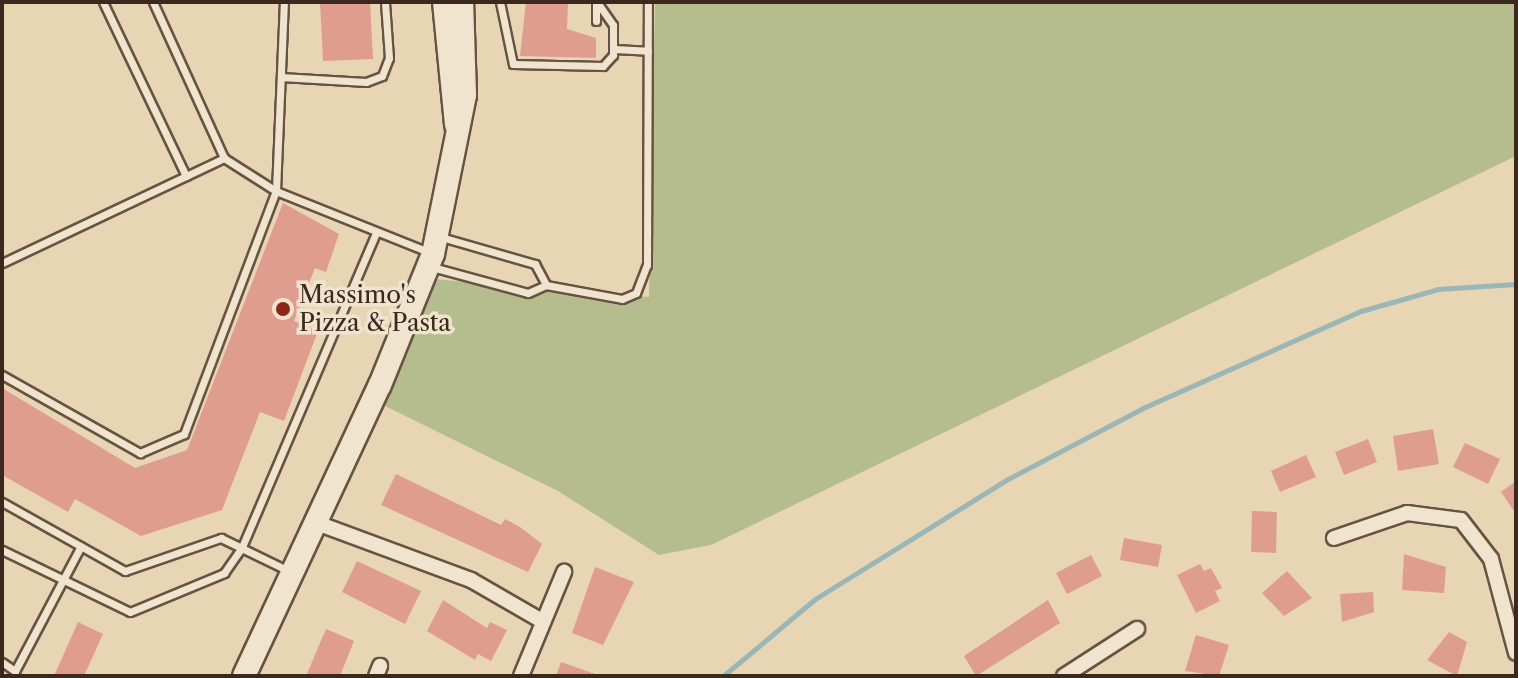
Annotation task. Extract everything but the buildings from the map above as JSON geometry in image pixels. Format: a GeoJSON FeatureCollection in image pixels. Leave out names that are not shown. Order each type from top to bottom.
{"type":"FeatureCollection","features":[{"type":"Feature","properties":{"kind":"street"},"geometry":{"type":"LineString","coordinates":[[444,2],[456,125]]}},
{"type":"Feature","properties":{"kind":"street"},"geometry":{"type":"LineString","coordinates":[[244,676],[317,523],[432,252],[456,125],[465,95],[462,2]]}},
{"type":"Feature","properties":{"kind":"street"},"geometry":{"type":"LineString","coordinates":[[1334,538],[1415,512],[1461,520],[1491,559],[1516,653]]}},
{"type":"Feature","properties":{"kind":"street"},"geometry":{"type":"LineString","coordinates":[[317,523],[471,580],[542,621]]}},
{"type":"Feature","properties":{"kind":"street"},"geometry":{"type":"LineString","coordinates":[[521,676],[564,572]]}},
{"type":"Feature","properties":{"kind":"street"},"geometry":{"type":"LineString","coordinates":[[1064,676],[1137,629]]}},
{"type":"Feature","properties":{"kind":"lane"},"geometry":{"type":"LineString","coordinates":[[153,2],[224,158],[276,191],[528,293],[546,285],[622,299],[645,280],[648,2]]}},
{"type":"Feature","properties":{"kind":"lane"},"geometry":{"type":"LineString","coordinates":[[2,375],[140,453],[177,440],[276,191],[284,2]]}},
{"type":"Feature","properties":{"kind":"lane"},"geometry":{"type":"LineString","coordinates":[[281,77],[366,82],[382,76],[389,58],[385,2]]}},
{"type":"Feature","properties":{"kind":"lane"},"geometry":{"type":"LineString","coordinates":[[500,2],[503,41],[513,64],[603,66],[614,49],[613,25],[597,2]]}},
{"type":"Feature","properties":{"kind":"lane"},"geometry":{"type":"LineString","coordinates":[[596,21],[597,2]]}},
{"type":"Feature","properties":{"kind":"lane"},"geometry":{"type":"LineString","coordinates":[[106,3],[186,176]]}},
{"type":"Feature","properties":{"kind":"lane"},"geometry":{"type":"LineString","coordinates":[[614,49],[648,51]]}},
{"type":"Feature","properties":{"kind":"lane"},"geometry":{"type":"LineString","coordinates":[[2,263],[224,158]]}},
{"type":"Feature","properties":{"kind":"lane"},"geometry":{"type":"LineString","coordinates":[[2,550],[61,582],[139,610],[224,573],[242,547],[376,233]]}},
{"type":"Feature","properties":{"kind":"lane"},"geometry":{"type":"LineString","coordinates":[[432,252],[535,264],[546,285]]}},
{"type":"Feature","properties":{"kind":"lane"},"geometry":{"type":"LineString","coordinates":[[2,502],[125,571],[221,538],[293,573]]}},
{"type":"Feature","properties":{"kind":"lane"},"geometry":{"type":"LineString","coordinates":[[2,662],[15,671],[81,546]]}},
{"type":"Feature","properties":{"kind":"green space"},"geometry":{"type":"Polygon","coordinates":[[[655,2],[1516,2],[1516,156],[711,545],[659,555],[558,491],[381,404],[432,279],[649,297],[655,2]]]}},
{"type":"Feature","properties":{"kind":"waterway"},"geometry":{"type":"LineString","coordinates":[[723,676],[815,599],[1006,480],[1145,407],[1361,311],[1438,289],[1516,284]]}},
{"type":"Feature","properties":{"kind":"place","name":"Massimo's Pizza & Pasta"},"geometry":{"type":"Point","coordinates":[283,309]}}]}
